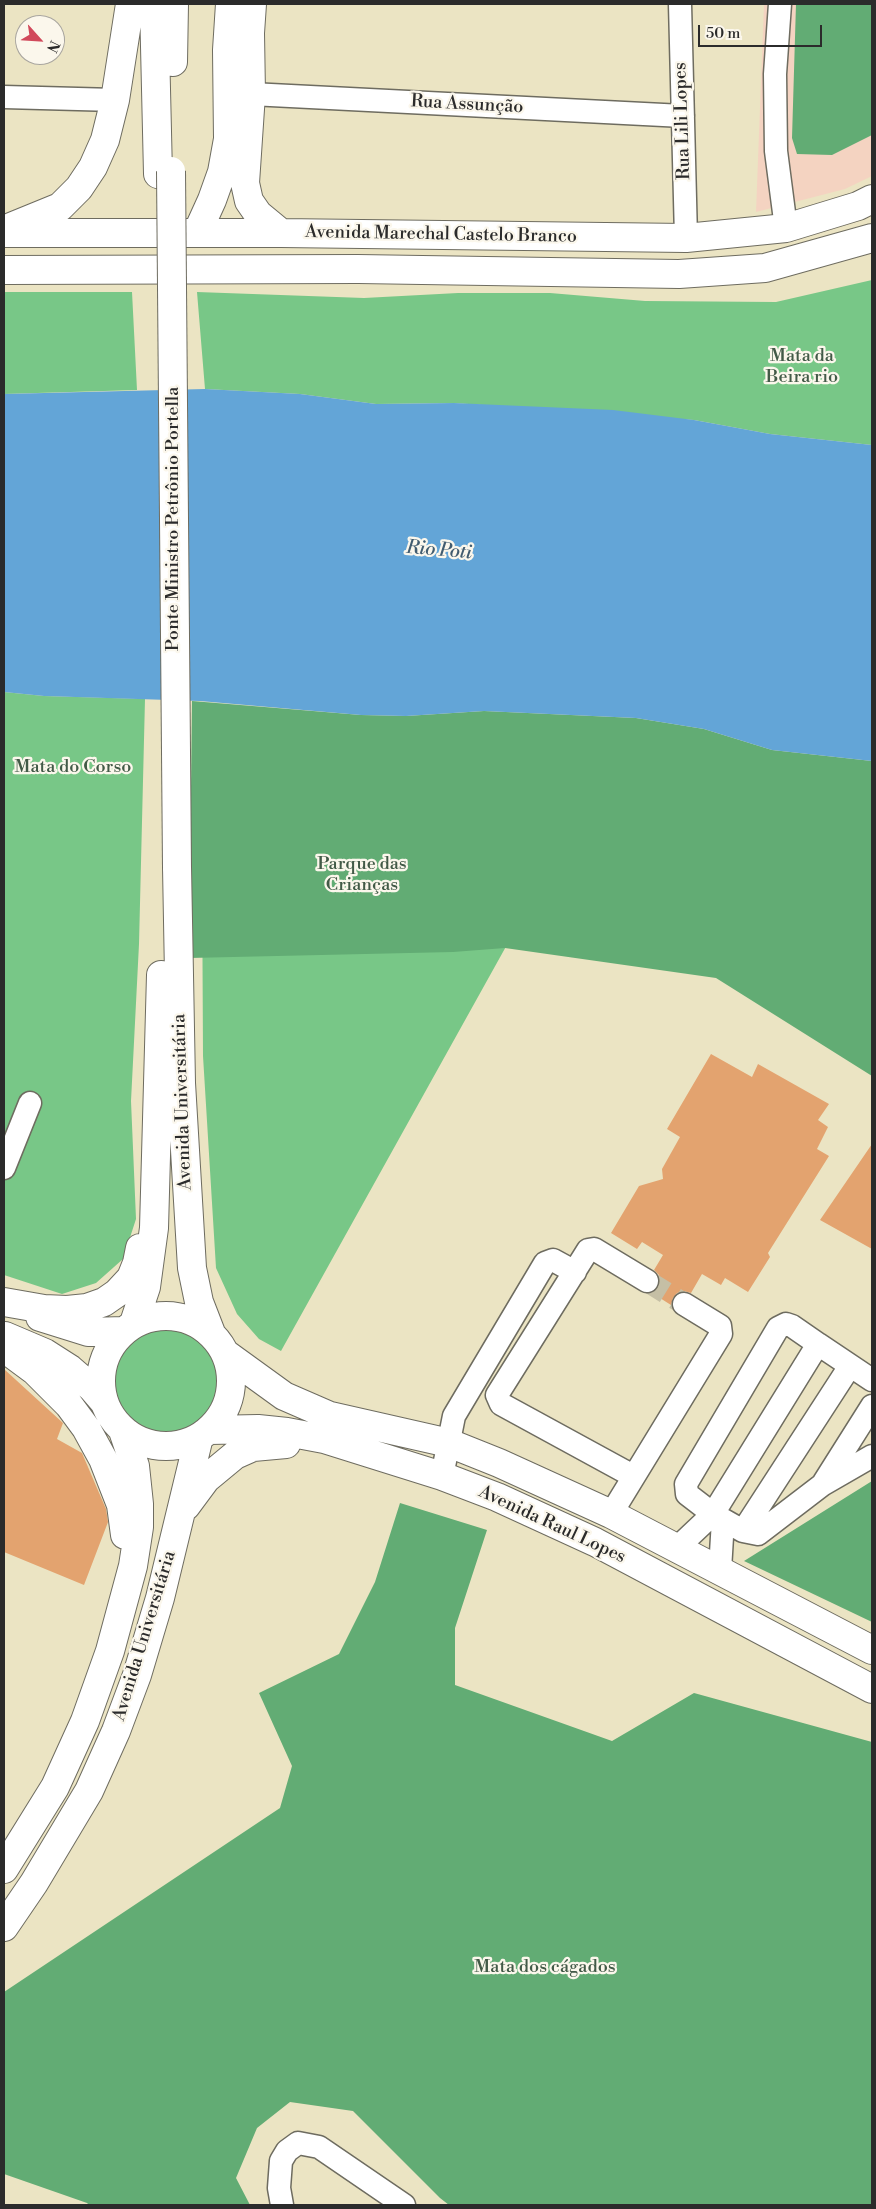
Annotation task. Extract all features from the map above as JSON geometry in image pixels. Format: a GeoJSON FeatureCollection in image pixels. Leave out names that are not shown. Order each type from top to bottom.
{"type":"FeatureCollection","features":[{"type":"Feature","properties":{"kind":"main road"},"geometry":{"type":"LineString","coordinates":[[4,231],[60,207],[79,188],[94,167],[105,140],[115,100],[130,4]]}},
{"type":"Feature","properties":{"kind":"main road"},"geometry":{"type":"LineString","coordinates":[[154,4],[164,173]]}},
{"type":"Feature","properties":{"kind":"main road"},"geometry":{"type":"LineString","coordinates":[[164,173],[174,4]]}},
{"type":"Feature","properties":{"kind":"main road"},"geometry":{"type":"LineString","coordinates":[[197,233],[222,172],[228,139],[227,50],[230,4]]}},
{"type":"Feature","properties":{"kind":"main road"},"geometry":{"type":"LineString","coordinates":[[252,4],[250,33],[251,94],[245,184],[249,201],[258,214],[281,233]]}},
{"type":"Feature","properties":{"kind":"main road","name":"Ponte Ministro Petrônio Portella"},"geometry":{"type":"LineString","coordinates":[[164,173],[171,867]]}},
{"type":"Feature","properties":{"kind":"main road","name":"Avenida Marechal Castelo Branco"},"geometry":{"type":"LineString","coordinates":[[4,231],[686,238],[786,228],[858,206],[872,199]]}},
{"type":"Feature","properties":{"kind":"main road"},"geometry":{"type":"LineString","coordinates":[[358,269],[359,235]]}},
{"type":"Feature","properties":{"kind":"main road","name":"Avenida Marechal Castelo Branco"},"geometry":{"type":"LineString","coordinates":[[4,270],[358,269],[679,274],[765,268],[872,238]]}},
{"type":"Feature","properties":{"kind":"main road","name":"Avenida Universitária"},"geometry":{"type":"LineString","coordinates":[[129,1327],[146,1287],[154,1228],[155,1174],[171,867]]}},
{"type":"Feature","properties":{"kind":"main road","name":"Avenida Universitária"},"geometry":{"type":"LineString","coordinates":[[171,867],[180,1083],[192,1268],[199,1302],[218,1344]]}},
{"type":"Feature","properties":{"kind":"main road"},"geometry":{"type":"LineString","coordinates":[[4,1302],[44,1309],[66,1310],[87,1308],[104,1302],[117,1293],[131,1278],[137,1263],[147,1194],[155,1174]]}},
{"type":"Feature","properties":{"kind":"main road"},"geometry":{"type":"LineString","coordinates":[[4,1302],[57,1323],[88,1332],[129,1327],[152,1317],[186,1318],[201,1325],[218,1344],[230,1367],[231,1390],[224,1412],[204,1434],[180,1445],[160,1446],[140,1441],[123,1431],[112,1418],[104,1402],[92,1388],[70,1369],[44,1353],[4,1335]]}},
{"type":"Feature","properties":{"kind":"main road"},"geometry":{"type":"LineString","coordinates":[[104,1402],[101,1386],[102,1370],[107,1354],[116,1339],[129,1327]]}},
{"type":"Feature","properties":{"kind":"main road","name":"Avenida Raul Lopes"},"geometry":{"type":"LineString","coordinates":[[218,1344],[284,1396],[330,1416],[448,1443],[499,1463],[612,1514],[869,1648]]}},
{"type":"Feature","properties":{"kind":"main road"},"geometry":{"type":"LineString","coordinates":[[4,1348],[35,1371],[69,1404],[86,1428],[103,1459],[122,1505],[127,1551],[133,1566]]}},
{"type":"Feature","properties":{"kind":"main road","name":"Avenida Raul Lopes"},"geometry":{"type":"LineString","coordinates":[[204,1434],[258,1429],[324,1439],[442,1476],[498,1497],[555,1522],[872,1689]]}},
{"type":"Feature","properties":{"kind":"main road","name":"Avenida Universitária"},"geometry":{"type":"LineString","coordinates":[[4,1869],[12,1839],[55,1788],[85,1721],[110,1651],[133,1566],[140,1527],[135,1466],[123,1431]]}},
{"type":"Feature","properties":{"kind":"main road","name":"Avenida Universitária"},"geometry":{"type":"LineString","coordinates":[[4,1927],[34,1883],[89,1791],[103,1763],[137,1675],[160,1598],[204,1434]]}},
{"type":"Feature","properties":{"kind":"main road"},"geometry":{"type":"LineString","coordinates":[[182,1511],[206,1479],[220,1465],[253,1447],[287,1444],[359,1451]]}},
{"type":"Feature","properties":{"kind":"main road"},"geometry":{"type":"LineString","coordinates":[[833,1668],[852,1666],[869,1648]]}},
{"type":"Feature","properties":{"kind":"main road"},"geometry":{"type":"LineString","coordinates":[[4,1880],[10,1882],[15,1889],[15,1894],[4,1910]]}},
{"type":"Feature","properties":{"kind":"street","name":"Rua Lili Lopes"},"geometry":{"type":"LineString","coordinates":[[680,4],[686,238]]}},
{"type":"Feature","properties":{"kind":"street"},"geometry":{"type":"LineString","coordinates":[[780,4],[775,74],[776,151],[786,228]]}},
{"type":"Feature","properties":{"kind":"street","name":"Rua Assunção"},"geometry":{"type":"LineString","coordinates":[[251,94],[683,116]]}},
{"type":"Feature","properties":{"kind":"street"},"geometry":{"type":"LineString","coordinates":[[4,97],[115,100]]}},
{"type":"Feature","properties":{"kind":"street"},"geometry":{"type":"LineString","coordinates":[[4,1168],[30,1103]]}},
{"type":"Feature","properties":{"kind":"street"},"geometry":{"type":"LineString","coordinates":[[633,1476],[502,1404],[497,1395],[588,1250],[594,1249],[646,1281]]}},
{"type":"Feature","properties":{"kind":"street"},"geometry":{"type":"LineString","coordinates":[[442,1476],[454,1416],[544,1264],[553,1260],[574,1272]]}},
{"type":"Feature","properties":{"kind":"street"},"geometry":{"type":"LineString","coordinates":[[612,1514],[633,1476],[721,1334],[720,1326],[684,1304]]}},
{"type":"Feature","properties":{"kind":"street"},"geometry":{"type":"LineString","coordinates":[[872,1380],[792,1326],[786,1324],[778,1328],[686,1484],[687,1494],[718,1517],[744,1531],[758,1534],[822,1486],[872,1456]]}},
{"type":"Feature","properties":{"kind":"street"},"geometry":{"type":"LineString","coordinates":[[677,1548],[718,1517],[818,1344]]}},
{"type":"Feature","properties":{"kind":"street"},"geometry":{"type":"LineString","coordinates":[[744,1531],[850,1366]]}},
{"type":"Feature","properties":{"kind":"street"},"geometry":{"type":"LineString","coordinates":[[822,1486],[872,1406]]}},
{"type":"Feature","properties":{"kind":"street"},"geometry":{"type":"LineString","coordinates":[[718,1517],[720,1570]]}},
{"type":"Feature","properties":{"kind":"street"},"geometry":{"type":"LineString","coordinates":[[283,2204],[279,2188],[282,2162],[287,2151],[298,2143],[319,2147],[389,2199],[404,2205]]}},
{"type":"Feature","properties":{"kind":"shaded area"},"geometry":{"type":"Polygon","coordinates":[[[764,4],[872,4],[872,176],[845,189],[756,212],[764,4]]]}},
{"type":"Feature","properties":{"kind":"green space"},"geometry":{"type":"Polygon","coordinates":[[[796,4],[872,4],[872,135],[832,155],[797,154],[792,138],[796,4]]]}},
{"type":"Feature","properties":{"kind":"green space","name":"Mata da Beira rio"},"geometry":{"type":"Polygon","coordinates":[[[872,280],[872,445],[770,434],[694,420],[454,403],[376,404],[300,394],[205,389],[197,292],[364,298],[458,293],[550,293],[645,301],[776,302],[872,280]]]}},
{"type":"Feature","properties":{"kind":"green space"},"geometry":{"type":"Polygon","coordinates":[[[4,292],[132,292],[137,390],[4,394],[4,292]]]}},
{"type":"Feature","properties":{"kind":"green space","name":"Mata do Corso"},"geometry":{"type":"Polygon","coordinates":[[[4,692],[44,696],[145,699],[139,944],[131,1101],[136,1219],[123,1259],[96,1283],[62,1294],[4,1275],[4,692]]]}},
{"type":"Feature","properties":{"kind":"green space","name":"Parque das Crianças"},"geometry":{"type":"Polygon","coordinates":[[[192,701],[361,715],[406,716],[484,711],[636,718],[704,729],[772,750],[872,761],[872,1076],[716,978],[505,948],[453,952],[189,958],[192,701]]]}},
{"type":"Feature","properties":{"kind":"green space"},"geometry":{"type":"Polygon","coordinates":[[[202,861],[533,898],[281,1351],[259,1339],[237,1314],[216,1268],[203,1056],[202,861]]]}},
{"type":"Feature","properties":{"kind":"green space"},"geometry":{"type":"Polygon","coordinates":[[[156,1330],[176,1330],[195,1338],[209,1352],[217,1371],[214,1401],[209,1410],[195,1424],[176,1432],[156,1432],[137,1424],[123,1410],[115,1391],[115,1371],[123,1352],[137,1338],[156,1330]]]}},
{"type":"Feature","properties":{"kind":"green space"},"geometry":{"type":"Polygon","coordinates":[[[872,1481],[872,1622],[744,1561],[872,1481]]]}},
{"type":"Feature","properties":{"kind":"green space","name":"Mata dos cágados"},"geometry":{"type":"Polygon","coordinates":[[[400,1503],[487,1530],[455,1628],[455,1685],[612,1741],[694,1693],[872,1742],[872,2205],[449,2205],[353,2111],[290,2102],[257,2128],[236,2178],[250,2205],[89,2205],[4,2174],[4,1992],[280,1808],[292,1766],[259,1693],[339,1654],[375,1582],[400,1503]]]}},
{"type":"Feature","properties":{"kind":"water","name":"Rio Poti"},"geometry":{"type":"Polygon","coordinates":[[[205,389],[300,394],[376,404],[454,403],[613,410],[694,420],[770,434],[872,445],[872,761],[772,750],[704,729],[636,718],[484,711],[406,716],[361,715],[200,701],[44,696],[4,692],[4,394],[205,389]]]}},
{"type":"Feature","properties":{"kind":"building"},"geometry":{"type":"Polygon","coordinates":[[[711,1054],[752,1077],[758,1064],[829,1104],[818,1120],[828,1127],[817,1149],[829,1156],[768,1253],[770,1257],[748,1292],[725,1278],[721,1285],[702,1274],[691,1293],[684,1291],[677,1293],[671,1305],[652,1293],[658,1288],[660,1282],[659,1275],[654,1270],[663,1255],[642,1242],[637,1249],[611,1233],[639,1186],[663,1179],[662,1169],[680,1137],[667,1129],[711,1054]]]}},
{"type":"Feature","properties":{"kind":"building"},"geometry":{"type":"Polygon","coordinates":[[[872,1144],[872,1249],[820,1220],[872,1144]]]}},
{"type":"Feature","properties":{"kind":"building"},"geometry":{"type":"Polygon","coordinates":[[[4,1369],[63,1423],[57,1439],[82,1453],[106,1509],[108,1522],[84,1585],[4,1552],[4,1369]]]}},
{"type":"Feature","properties":{"kind":"tunnel"},"geometry":{"type":"LineString","coordinates":[[647,1281],[684,1304]]}}]}
